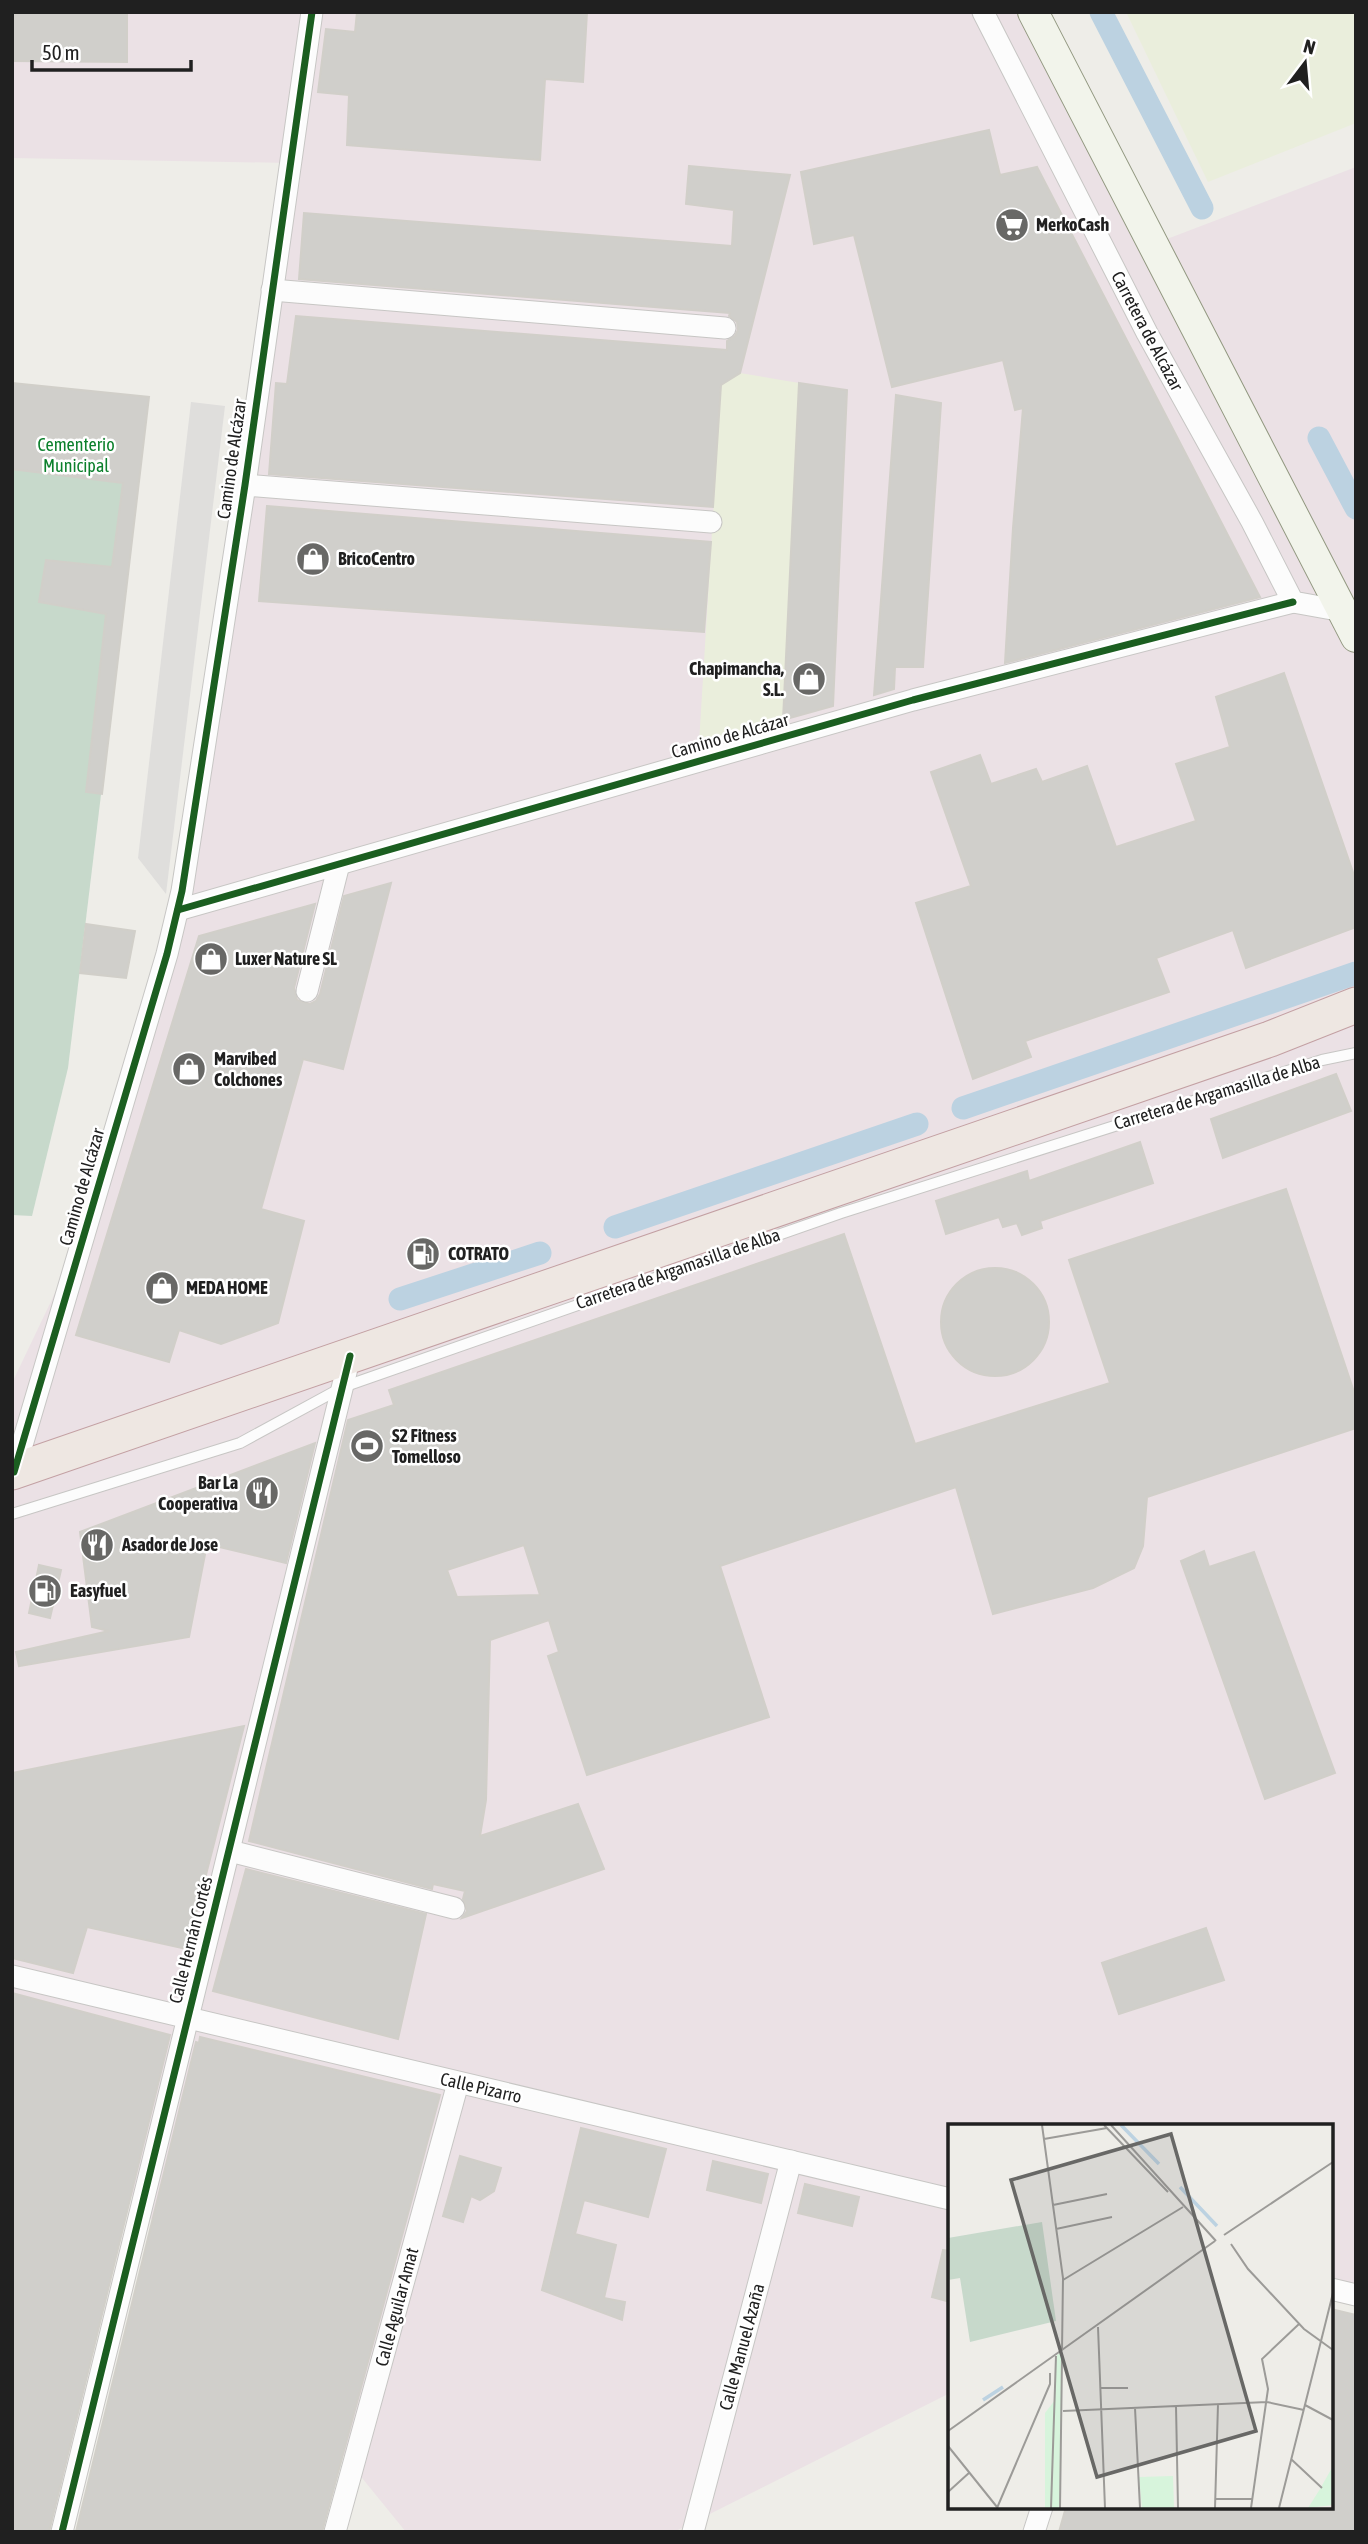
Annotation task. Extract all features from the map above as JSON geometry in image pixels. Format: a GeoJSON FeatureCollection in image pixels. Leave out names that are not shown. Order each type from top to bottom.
{"type":"FeatureCollection","features":[{"type":"Feature","properties":{"kind":"highway"},"geometry":{"type":"LineString","coordinates":[[1270,1039],[1356,1005]]}},
{"type":"Feature","properties":{"kind":"highway"},"geometry":{"type":"LineString","coordinates":[[1270,1039],[1356,1026]]}},
{"type":"Feature","properties":{"kind":"highway","name":"Carretera de Argamasilla de Alba"},"geometry":{"type":"LineString","coordinates":[[13,1472],[346,1371],[1270,1039]]}},
{"type":"Feature","properties":{"kind":"main road"},"geometry":{"type":"LineString","coordinates":[[1033,12],[1350,624]]}},
{"type":"Feature","properties":{"kind":"street","name":"Camino de Alcázar"},"geometry":{"type":"LineString","coordinates":[[13,1472],[178,910],[245,485],[312,12]]}},
{"type":"Feature","properties":{"kind":"street","name":"Carretera de Alcázar"},"geometry":{"type":"LineString","coordinates":[[983,12],[1147,333],[1293,602]]}},
{"type":"Feature","properties":{"kind":"street"},"geometry":{"type":"LineString","coordinates":[[272,290],[725,328]]}},
{"type":"Feature","properties":{"kind":"street","name":"Camino de Alcázar"},"geometry":{"type":"LineString","coordinates":[[245,485],[711,522]]}},
{"type":"Feature","properties":{"kind":"street","name":"Camino de Alcázar"},"geometry":{"type":"LineString","coordinates":[[178,910],[913,700],[1293,602]]}},
{"type":"Feature","properties":{"kind":"street"},"geometry":{"type":"LineString","coordinates":[[1293,602],[1350,624]]}},
{"type":"Feature","properties":{"kind":"street"},"geometry":{"type":"LineString","coordinates":[[307,991],[339,864]]}},
{"type":"Feature","properties":{"kind":"street","name":"Calle Hernán Cortés"},"geometry":{"type":"LineString","coordinates":[[62,2532],[346,1371]]}},
{"type":"Feature","properties":{"kind":"street"},"geometry":{"type":"LineString","coordinates":[[230,1850],[454,1908]]}},
{"type":"Feature","properties":{"kind":"street","name":"Calle Pizarro"},"geometry":{"type":"LineString","coordinates":[[12,1976],[948,2199]]}},
{"type":"Feature","properties":{"kind":"street","name":"Calle Aguilar Amat"},"geometry":{"type":"LineString","coordinates":[[335,2532],[458,2083]]}},
{"type":"Feature","properties":{"kind":"street","name":"Calle Manuel Azaña"},"geometry":{"type":"LineString","coordinates":[[693,2532],[790,2161]]}},
{"type":"Feature","properties":{"kind":"street"},"geometry":{"type":"LineString","coordinates":[[1333,2289],[1356,2295]]}},
{"type":"Feature","properties":{"kind":"street"},"geometry":{"type":"LineString","coordinates":[[1034,2532],[1041,2509]]}},
{"type":"Feature","properties":{"kind":"lane","name":"Carretera de Argamasilla de Alba"},"geometry":{"type":"LineString","coordinates":[[12,1514],[240,1443],[346,1371],[1322,1060],[1356,1053]]}},
{"type":"Feature","properties":{"kind":"shaded area"},"geometry":{"type":"Polygon","coordinates":[[[12,12],[1018,12],[1138,250],[1356,167],[1356,2284],[1333,2278],[1333,2124],[948,2124],[948,2394],[674,2532],[406,2532],[12,2048],[12,1383],[87,1226],[178,910],[289,163],[12,158],[12,12]]]}},
{"type":"Feature","properties":{"kind":"shaded area"},"geometry":{"type":"Polygon","coordinates":[[[191,402],[225,406],[166,894],[138,858],[191,402]]]}},
{"type":"Feature","properties":{"kind":"green space"},"geometry":{"type":"Polygon","coordinates":[[[1126,12],[1356,12],[1356,123],[1208,182],[1126,12]]]}},
{"type":"Feature","properties":{"kind":"green space"},"geometry":{"type":"Polygon","coordinates":[[[740,373],[799,383],[783,720],[699,743],[721,385],[740,373]]]}},
{"type":"Feature","properties":{"kind":"green space","name":"Cementerio Municipal"},"geometry":{"type":"Polygon","coordinates":[[[12,383],[149,397],[68,1068],[32,1216],[12,1215],[12,383]]]}},
{"type":"Feature","properties":{"kind":"building"},"geometry":{"type":"Polygon","coordinates":[[[12,12],[127,12],[127,62],[12,61],[12,12]]]}},
{"type":"Feature","properties":{"kind":"building"},"geometry":{"type":"Polygon","coordinates":[[[357,12],[587,12],[583,82],[545,79],[540,160],[347,145],[349,95],[318,92],[326,29],[355,32],[357,12]]]}},
{"type":"Feature","properties":{"kind":"building"},"geometry":{"type":"Polygon","coordinates":[[[989,130],[1000,175],[1037,167],[1260,597],[1005,663],[1023,408],[1015,410],[1003,360],[892,387],[854,235],[814,244],[801,172],[989,130]]]}},
{"type":"Feature","properties":{"kind":"building"},"geometry":{"type":"Polygon","coordinates":[[[689,166],[790,175],[740,373],[721,385],[713,507],[269,474],[276,383],[287,384],[296,316],[727,350],[727,341],[735,336],[738,330],[737,322],[729,316],[730,313],[299,279],[304,213],[732,246],[734,210],[686,204],[689,166]]]}},
{"type":"Feature","properties":{"kind":"building"},"geometry":{"type":"Polygon","coordinates":[[[12,383],[149,397],[102,794],[86,792],[106,614],[39,602],[46,560],[112,567],[123,483],[12,469],[12,383]]]}},
{"type":"Feature","properties":{"kind":"building"},"geometry":{"type":"Polygon","coordinates":[[[799,383],[847,390],[833,706],[783,720],[799,383]]]}},
{"type":"Feature","properties":{"kind":"building"},"geometry":{"type":"Polygon","coordinates":[[[896,395],[941,403],[923,667],[895,667],[894,689],[874,695],[896,395]]]}},
{"type":"Feature","properties":{"kind":"building"},"geometry":{"type":"Polygon","coordinates":[[[267,506],[711,542],[704,632],[259,601],[267,506]]]}},
{"type":"Feature","properties":{"kind":"building"},"geometry":{"type":"Polygon","coordinates":[[[1284,673],[1356,881],[1356,927],[1246,968],[1233,930],[1156,958],[1169,992],[1025,1041],[1031,1057],[973,1079],[916,903],[971,886],[931,772],[980,755],[991,784],[1036,769],[1042,782],[1087,766],[1116,847],[1196,821],[1176,764],[1230,747],[1216,697],[1284,673]]]}},
{"type":"Feature","properties":{"kind":"building"},"geometry":{"type":"Polygon","coordinates":[[[391,883],[343,1069],[303,1059],[261,1209],[304,1221],[278,1323],[221,1344],[179,1330],[169,1362],[76,1335],[199,936],[315,904],[294,988],[297,1000],[310,1004],[316,1001],[320,994],[344,896],[391,883]]]}},
{"type":"Feature","properties":{"kind":"building"},"geometry":{"type":"Polygon","coordinates":[[[86,924],[135,931],[126,978],[80,973],[86,924]]]}},
{"type":"Feature","properties":{"kind":"building"},"geometry":{"type":"Polygon","coordinates":[[[1336,1074],[1351,1111],[1223,1158],[1211,1119],[1336,1074]]]}},
{"type":"Feature","properties":{"kind":"building"},"geometry":{"type":"Polygon","coordinates":[[[1140,1142],[1153,1183],[1040,1221],[1042,1228],[1022,1235],[1017,1223],[1003,1227],[999,1217],[946,1234],[936,1201],[1027,1171],[1029,1181],[1140,1142]]]}},
{"type":"Feature","properties":{"kind":"building"},"geometry":{"type":"Polygon","coordinates":[[[1286,1189],[1356,1398],[1356,1428],[1147,1497],[1143,1546],[1134,1568],[1093,1588],[993,1614],[956,1487],[720,1566],[769,1717],[587,1775],[548,1656],[559,1652],[549,1620],[490,1640],[486,1800],[480,1836],[578,1804],[604,1869],[462,1918],[467,1911],[463,1899],[465,1891],[433,1884],[432,1889],[249,1841],[348,1420],[394,1405],[389,1390],[844,1234],[915,1444],[1110,1383],[1069,1260],[1286,1189]],[[524,1545],[447,1570],[457,1597],[540,1595],[524,1545]]]}},
{"type":"Feature","properties":{"kind":"building"},"geometry":{"type":"Polygon","coordinates":[[[995,1268],[1016,1272],[1034,1283],[1045,1301],[1049,1322],[1045,1343],[1034,1361],[1016,1372],[995,1376],[974,1372],[956,1361],[945,1343],[941,1322],[945,1301],[956,1283],[974,1272],[995,1268]]]}},
{"type":"Feature","properties":{"kind":"building"},"geometry":{"type":"Polygon","coordinates":[[[315,1443],[286,1563],[207,1544],[189,1637],[19,1666],[16,1652],[109,1631],[92,1627],[80,1532],[315,1443]]]}},
{"type":"Feature","properties":{"kind":"building"},"geometry":{"type":"Polygon","coordinates":[[[1204,1551],[1209,1567],[1254,1552],[1335,1773],[1265,1799],[1181,1561],[1204,1551]]]}},
{"type":"Feature","properties":{"kind":"building"},"geometry":{"type":"Polygon","coordinates":[[[39,1565],[61,1570],[50,1618],[29,1613],[39,1565]]]}},
{"type":"Feature","properties":{"kind":"building"},"geometry":{"type":"Polygon","coordinates":[[[244,1726],[187,1949],[87,1927],[73,1973],[12,1958],[12,1773],[244,1726]]]}},
{"type":"Feature","properties":{"kind":"building"},"geometry":{"type":"Polygon","coordinates":[[[246,1869],[426,1914],[398,2039],[213,1991],[246,1869]]]}},
{"type":"Feature","properties":{"kind":"building"},"geometry":{"type":"Polygon","coordinates":[[[1206,1928],[1224,1980],[1119,2014],[1102,1963],[1206,1928]]]}},
{"type":"Feature","properties":{"kind":"building"},"geometry":{"type":"Polygon","coordinates":[[[12,1993],[170,2035],[49,2532],[12,2532],[12,1993]]]}},
{"type":"Feature","properties":{"kind":"building"},"geometry":{"type":"Polygon","coordinates":[[[200,2037],[440,2095],[322,2532],[76,2532],[196,2042],[199,2043],[200,2037]]]}},
{"type":"Feature","properties":{"kind":"building"},"geometry":{"type":"Polygon","coordinates":[[[581,2128],[666,2149],[648,2217],[584,2200],[575,2234],[616,2245],[604,2298],[625,2302],[622,2320],[542,2290],[581,2128]]]}},
{"type":"Feature","properties":{"kind":"building"},"geometry":{"type":"Polygon","coordinates":[[[460,2156],[501,2168],[494,2191],[480,2200],[471,2196],[463,2222],[443,2216],[460,2156]]]}},
{"type":"Feature","properties":{"kind":"building"},"geometry":{"type":"Polygon","coordinates":[[[713,2161],[768,2174],[761,2203],[707,2190],[713,2161]]]}},
{"type":"Feature","properties":{"kind":"building"},"geometry":{"type":"Polygon","coordinates":[[[805,2184],[859,2197],[852,2226],[798,2213],[805,2184]]]}},
{"type":"Feature","properties":{"kind":"building"},"geometry":{"type":"Polygon","coordinates":[[[943,2250],[948,2251],[948,2301],[932,2297],[943,2250]]]}},
{"type":"Feature","properties":{"kind":"building"},"geometry":{"type":"Polygon","coordinates":[[[1333,2309],[1356,2315],[1356,2532],[1059,2532],[1065,2509],[1333,2509],[1333,2309]]]}},
{"type":"Feature","properties":{"kind":"waterway"},"geometry":{"type":"LineString","coordinates":[[1101,12],[1202,208]]}},
{"type":"Feature","properties":{"kind":"waterway"},"geometry":{"type":"LineString","coordinates":[[1319,438],[1356,508]]}},
{"type":"Feature","properties":{"kind":"waterway"},"geometry":{"type":"LineString","coordinates":[[963,1108],[1356,973]]}},
{"type":"Feature","properties":{"kind":"waterway"},"geometry":{"type":"LineString","coordinates":[[615,1227],[917,1124]]}},
{"type":"Feature","properties":{"kind":"waterway"},"geometry":{"type":"LineString","coordinates":[[400,1299],[540,1253]]}},
{"type":"Feature","properties":{"kind":"cycle path"},"geometry":{"type":"LineString","coordinates":[[14,1472],[167,954],[182,891],[245,485],[312,12]]}},
{"type":"Feature","properties":{"kind":"cycle path"},"geometry":{"type":"LineString","coordinates":[[178,910],[913,700],[1293,602]]}},
{"type":"Feature","properties":{"kind":"cycle path"},"geometry":{"type":"LineString","coordinates":[[62,2532],[350,1356]]}},
{"type":"Feature","properties":{"kind":"place","name":"MerkoCash"},"geometry":{"type":"Point","coordinates":[1012,225]}},
{"type":"Feature","properties":{"kind":"place","name":"BricoCentro"},"geometry":{"type":"Point","coordinates":[313,559]}},
{"type":"Feature","properties":{"kind":"place","name":"Chapimancha, S.L."},"geometry":{"type":"Point","coordinates":[809,679]}},
{"type":"Feature","properties":{"kind":"place","name":"Luxer Nature SL"},"geometry":{"type":"Point","coordinates":[211,959]}},
{"type":"Feature","properties":{"kind":"place","name":"Marvibed Colchones"},"geometry":{"type":"Point","coordinates":[189,1069]}},
{"type":"Feature","properties":{"kind":"place","name":"COTRATO"},"geometry":{"type":"Point","coordinates":[423,1254]}},
{"type":"Feature","properties":{"kind":"place","name":"MEDA HOME"},"geometry":{"type":"Point","coordinates":[162,1288]}},
{"type":"Feature","properties":{"kind":"place","name":"S2 Fitness Tomelloso"},"geometry":{"type":"Point","coordinates":[367,1446]}},
{"type":"Feature","properties":{"kind":"place","name":"Bar La Cooperativa"},"geometry":{"type":"Point","coordinates":[262,1493]}},
{"type":"Feature","properties":{"kind":"place","name":"Asador de Jose"},"geometry":{"type":"Point","coordinates":[97,1545]}},
{"type":"Feature","properties":{"kind":"place","name":"Easyfuel"},"geometry":{"type":"Point","coordinates":[45,1591]}}]}
